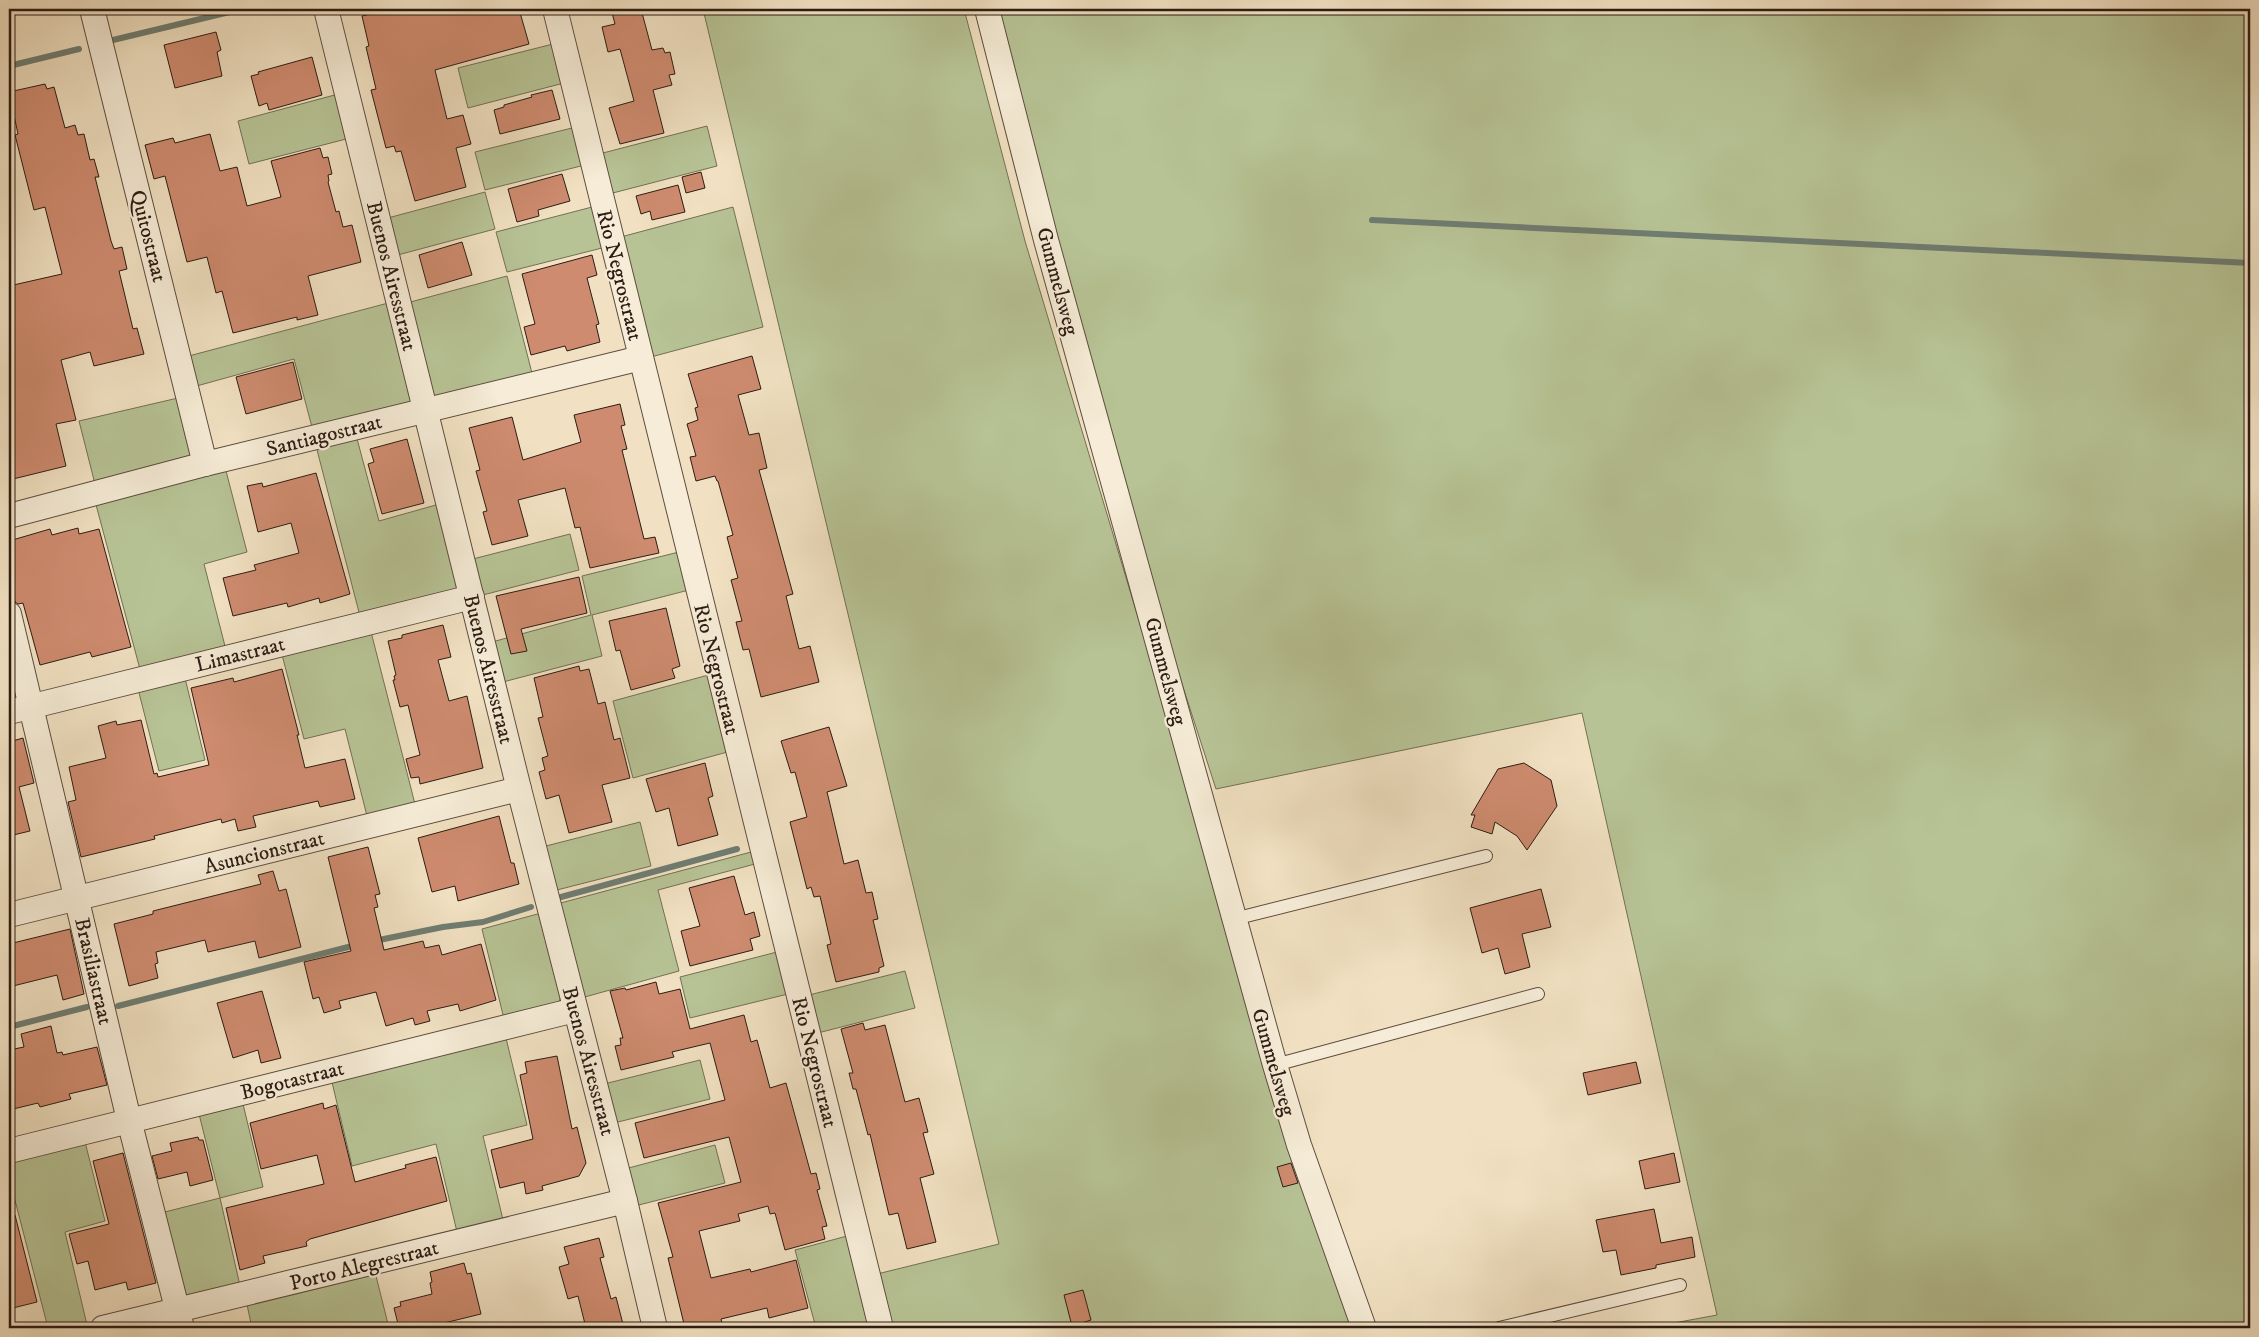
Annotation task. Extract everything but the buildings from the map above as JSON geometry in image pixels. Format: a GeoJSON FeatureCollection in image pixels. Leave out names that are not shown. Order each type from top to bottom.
{"type":"FeatureCollection","features":[{"type":"Feature","properties":{"kind":"street","name":"Quitostraat"},"geometry":{"type":"LineString","coordinates":[[92,9],[205,464]]}},
{"type":"Feature","properties":{"kind":"street","name":"Buenos Airesstraat"},"geometry":{"type":"LineString","coordinates":[[326,9],[519,788],[625,1201],[655,1328]]}},
{"type":"Feature","properties":{"kind":"street","name":"Rio Negrostraat"},"geometry":{"type":"LineString","coordinates":[[554,9],[881,1328]]}},
{"type":"Feature","properties":{"kind":"street","name":"Gummelsweg"},"geometry":{"type":"LineString","coordinates":[[987,9],[1046,240],[1275,1065],[1298,1145],[1364,1328]]}},
{"type":"Feature","properties":{"kind":"street","name":"Santiagostraat"},"geometry":{"type":"LineString","coordinates":[[9,516],[205,464],[640,358]]}},
{"type":"Feature","properties":{"kind":"street","name":"Limastraat"},"geometry":{"type":"LineString","coordinates":[[20,709],[472,597]]}},
{"type":"Feature","properties":{"kind":"street","name":"Brasiliastraat"},"geometry":{"type":"LineString","coordinates":[[9,614],[20,709],[78,898],[129,1120],[179,1320]]}},
{"type":"Feature","properties":{"kind":"street","name":"Asuncionstraat"},"geometry":{"type":"LineString","coordinates":[[9,916],[519,788]]}},
{"type":"Feature","properties":{"kind":"street","name":"Bogotastraat"},"geometry":{"type":"LineString","coordinates":[[9,1151],[575,1010]]}},
{"type":"Feature","properties":{"kind":"street","name":"Porto Alegrestraat"},"geometry":{"type":"LineString","coordinates":[[103,1328],[179,1320],[625,1201]]}},
{"type":"Feature","properties":{"kind":"lane"},"geometry":{"type":"LineString","coordinates":[[1234,919],[1486,856]]}},
{"type":"Feature","properties":{"kind":"lane"},"geometry":{"type":"LineString","coordinates":[[1275,1065],[1538,994]]}},
{"type":"Feature","properties":{"kind":"lane"},"geometry":{"type":"LineString","coordinates":[[1499,1328],[1680,1285]]}},
{"type":"Feature","properties":{"kind":"green space"},"geometry":{"type":"Polygon","coordinates":[[[703,9],[964,9],[1025,241],[1191,794],[1292,1144],[1351,1328],[887,1328],[873,1275],[999,1244],[703,9]]]}},
{"type":"Feature","properties":{"kind":"green space"},"geometry":{"type":"Polygon","coordinates":[[[979,9],[2250,9],[2250,1328],[1647,1328],[1717,1315],[1582,713],[1216,789],[1037,235],[979,9]]]}},
{"type":"Feature","properties":{"kind":"green space"},"geometry":{"type":"Polygon","coordinates":[[[553,44],[564,83],[468,108],[458,68],[553,44]]]}},
{"type":"Feature","properties":{"kind":"green space"},"geometry":{"type":"Polygon","coordinates":[[[342,93],[354,137],[249,164],[238,121],[342,93]]]}},
{"type":"Feature","properties":{"kind":"green space"},"geometry":{"type":"Polygon","coordinates":[[[707,126],[717,166],[609,194],[599,154],[707,126]]]}},
{"type":"Feature","properties":{"kind":"green space"},"geometry":{"type":"Polygon","coordinates":[[[576,127],[585,165],[485,190],[475,152],[576,127]]]}},
{"type":"Feature","properties":{"kind":"green space"},"geometry":{"type":"Polygon","coordinates":[[[485,192],[495,229],[394,256],[384,219],[485,192]]]}},
{"type":"Feature","properties":{"kind":"green space"},"geometry":{"type":"Polygon","coordinates":[[[596,206],[606,247],[507,272],[496,232],[596,206]]]}},
{"type":"Feature","properties":{"kind":"green space"},"geometry":{"type":"Polygon","coordinates":[[[733,207],[763,327],[647,358],[617,238],[733,207]]]}},
{"type":"Feature","properties":{"kind":"green space"},"geometry":{"type":"Polygon","coordinates":[[[507,276],[533,377],[435,401],[403,304],[507,276]]]}},
{"type":"Feature","properties":{"kind":"green space"},"geometry":{"type":"Polygon","coordinates":[[[392,302],[412,400],[408,406],[313,431],[294,359],[193,387],[185,357],[392,302]]]}},
{"type":"Feature","properties":{"kind":"green space"},"geometry":{"type":"Polygon","coordinates":[[[178,398],[193,461],[95,484],[79,421],[178,398]]]}},
{"type":"Feature","properties":{"kind":"green space"},"geometry":{"type":"Polygon","coordinates":[[[356,435],[379,521],[443,503],[459,586],[453,594],[361,620],[316,446],[356,435]]]}},
{"type":"Feature","properties":{"kind":"green space"},"geometry":{"type":"Polygon","coordinates":[[[225,467],[247,552],[204,564],[226,650],[141,673],[95,501],[225,467]]]}},
{"type":"Feature","properties":{"kind":"green space"},"geometry":{"type":"Polygon","coordinates":[[[570,534],[579,570],[479,596],[469,560],[570,534]]]}},
{"type":"Feature","properties":{"kind":"green space"},"geometry":{"type":"Polygon","coordinates":[[[679,552],[689,590],[592,615],[602,656],[503,682],[492,642],[591,615],[582,576],[679,552]]]}},
{"type":"Feature","properties":{"kind":"green space"},"geometry":{"type":"Polygon","coordinates":[[[370,628],[416,808],[368,820],[345,729],[304,739],[281,651],[370,628]]]}},
{"type":"Feature","properties":{"kind":"green space"},"geometry":{"type":"Polygon","coordinates":[[[184,674],[205,760],[159,771],[137,685],[184,674]]]}},
{"type":"Feature","properties":{"kind":"green space"},"geometry":{"type":"Polygon","coordinates":[[[712,674],[731,751],[633,778],[613,701],[712,674]]]}},
{"type":"Feature","properties":{"kind":"green space"},"geometry":{"type":"Polygon","coordinates":[[[640,822],[651,866],[553,891],[542,847],[640,822]]]}},
{"type":"Feature","properties":{"kind":"green space"},"geometry":{"type":"Polygon","coordinates":[[[751,852],[755,864],[658,890],[679,971],[581,998],[557,904],[751,852]]]}},
{"type":"Feature","properties":{"kind":"green space"},"geometry":{"type":"Polygon","coordinates":[[[545,912],[563,992],[557,1006],[505,1023],[482,929],[545,912]]]}},
{"type":"Feature","properties":{"kind":"green space"},"geometry":{"type":"Polygon","coordinates":[[[777,952],[788,994],[690,1018],[680,977],[777,952]]]}},
{"type":"Feature","properties":{"kind":"green space"},"geometry":{"type":"Polygon","coordinates":[[[905,971],[915,1008],[814,1034],[805,996],[905,971]]]}},
{"type":"Feature","properties":{"kind":"green space"},"geometry":{"type":"Polygon","coordinates":[[[505,1034],[527,1125],[483,1136],[504,1224],[458,1236],[436,1144],[352,1166],[331,1078],[505,1034]]]}},
{"type":"Feature","properties":{"kind":"green space"},"geometry":{"type":"Polygon","coordinates":[[[700,1060],[710,1099],[610,1124],[600,1085],[700,1060]]]}},
{"type":"Feature","properties":{"kind":"green space"},"geometry":{"type":"Polygon","coordinates":[[[242,1100],[263,1187],[220,1198],[198,1110],[242,1100]]]}},
{"type":"Feature","properties":{"kind":"green space"},"geometry":{"type":"Polygon","coordinates":[[[84,1138],[105,1221],[65,1232],[87,1325],[73,1328],[48,1328],[9,1177],[9,1156],[84,1138]]]}},
{"type":"Feature","properties":{"kind":"green space"},"geometry":{"type":"Polygon","coordinates":[[[715,1145],[725,1183],[631,1207],[621,1170],[715,1145]]]}},
{"type":"Feature","properties":{"kind":"green space"},"geometry":{"type":"Polygon","coordinates":[[[220,1198],[241,1290],[182,1304],[161,1213],[220,1198]]]}},
{"type":"Feature","properties":{"kind":"green space"},"geometry":{"type":"Polygon","coordinates":[[[847,1236],[868,1318],[866,1328],[816,1328],[795,1250],[847,1236]]]}},
{"type":"Feature","properties":{"kind":"green space"},"geometry":{"type":"Polygon","coordinates":[[[374,1268],[389,1328],[252,1328],[246,1300],[374,1268]]]}},
{"type":"Feature","properties":{"kind":"waterway"},"geometry":{"type":"LineString","coordinates":[[113,40],[242,9]]}},
{"type":"Feature","properties":{"kind":"waterway"},"geometry":{"type":"LineString","coordinates":[[9,66],[79,49]]}},
{"type":"Feature","properties":{"kind":"waterway"},"geometry":{"type":"LineString","coordinates":[[1372,220],[2250,263]]}},
{"type":"Feature","properties":{"kind":"waterway"},"geometry":{"type":"LineString","coordinates":[[561,897],[737,849]]}},
{"type":"Feature","properties":{"kind":"waterway"},"geometry":{"type":"LineString","coordinates":[[374,941],[443,927],[483,922],[531,907]]}},
{"type":"Feature","properties":{"kind":"waterway"},"geometry":{"type":"LineString","coordinates":[[118,1006],[356,945]]}},
{"type":"Feature","properties":{"kind":"waterway"},"geometry":{"type":"LineString","coordinates":[[9,1027],[87,1007]]}}]}
